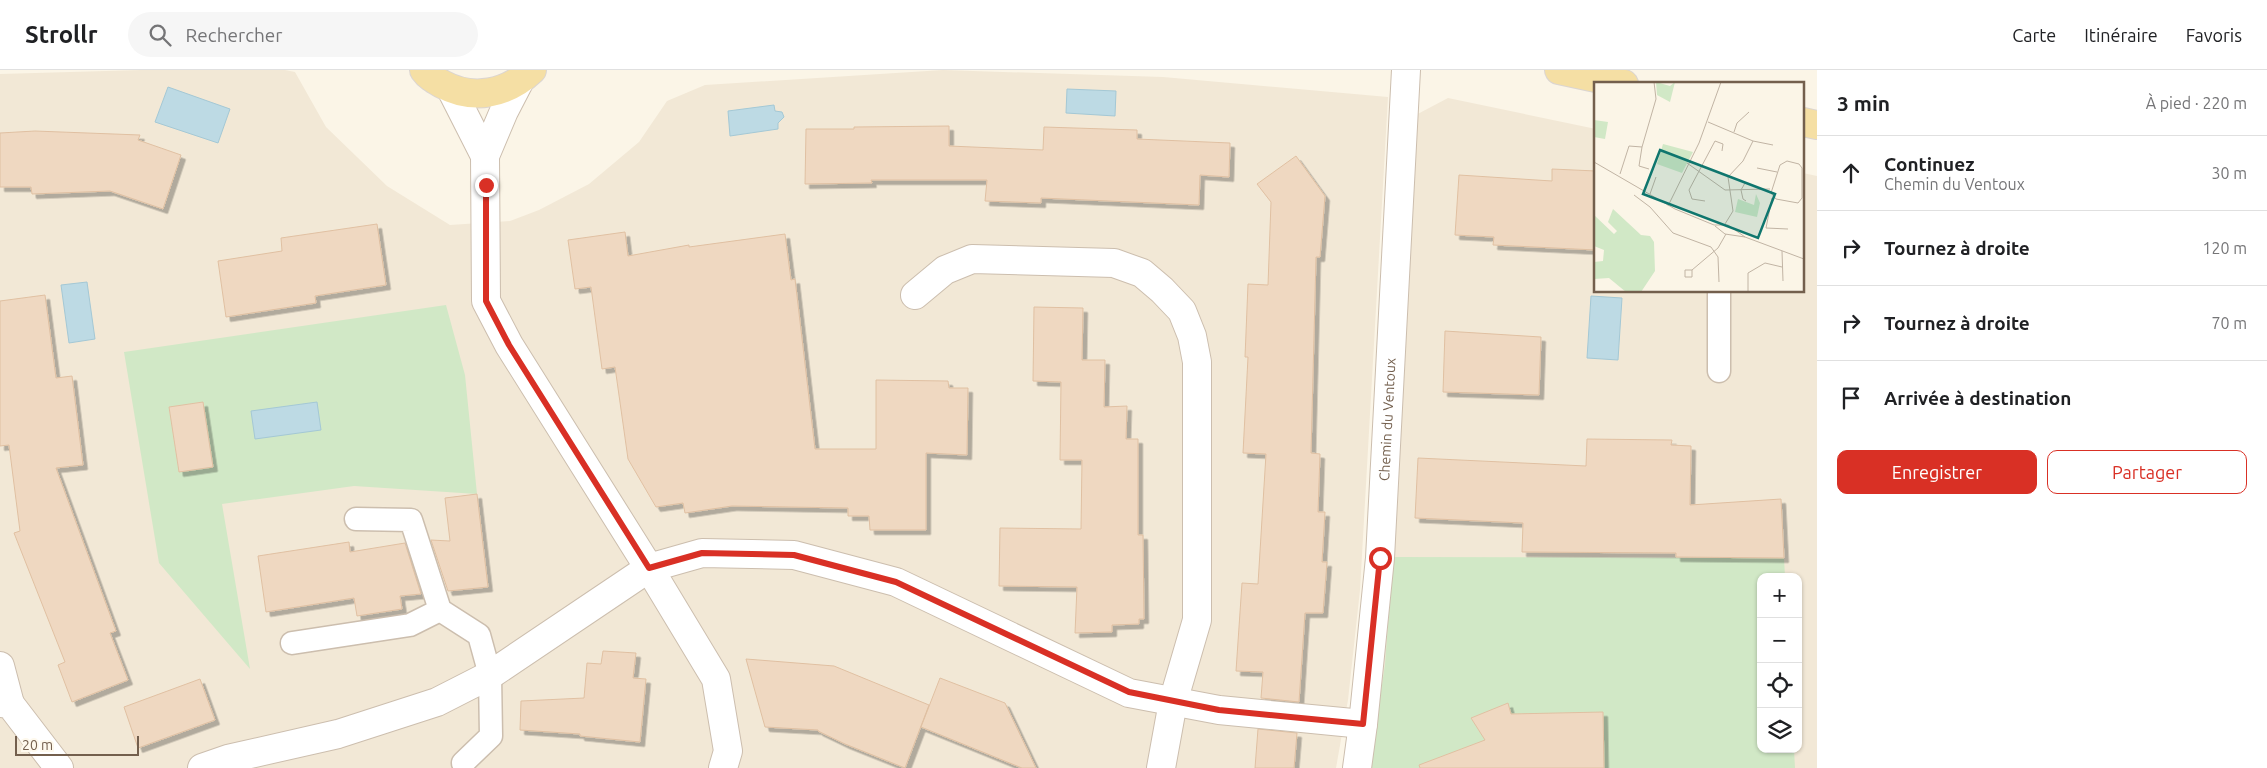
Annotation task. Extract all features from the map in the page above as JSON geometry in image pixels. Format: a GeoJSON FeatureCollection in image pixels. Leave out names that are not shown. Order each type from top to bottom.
{"type":"FeatureCollection","features":[{"type":"Feature","properties":{"kind":"main road"},"geometry":{"type":"LineString","coordinates":[[424,70],[429,76],[451,89],[474,94],[498,92],[525,76]]}},
{"type":"Feature","properties":{"kind":"main road"},"geometry":{"type":"LineString","coordinates":[[1559,70],[1615,82]]}},
{"type":"Feature","properties":{"kind":"main road"},"geometry":{"type":"LineString","coordinates":[[1804,122],[1817,125]]}},
{"type":"Feature","properties":{"kind":"street","name":"Chemin du Ventoux"},"geometry":{"type":"LineString","coordinates":[[1356,768],[1363,724],[1380,558],[1406,70]]}},
{"type":"Feature","properties":{"kind":"street"},"geometry":{"type":"LineString","coordinates":[[525,76],[504,111],[485,156],[486,301],[509,345],[649,568],[716,680],[728,751],[724,768]]}},
{"type":"Feature","properties":{"kind":"street"},"geometry":{"type":"LineString","coordinates":[[451,89],[485,156]]}},
{"type":"Feature","properties":{"kind":"street"},"geometry":{"type":"LineString","coordinates":[[915,295],[945,270],[972,259],[1114,263],[1142,273],[1182,311],[1192,336],[1197,362],[1197,620],[1173,702],[1161,768]]}},
{"type":"Feature","properties":{"kind":"street"},"geometry":{"type":"LineString","coordinates":[[202,768],[228,759],[338,734],[436,702],[490,674],[649,568],[702,553],[794,555],[896,582],[1129,692],[1219,710],[1363,724]]}},
{"type":"Feature","properties":{"kind":"street"},"geometry":{"type":"LineString","coordinates":[[0,666],[5,703],[58,768]]}},
{"type":"Feature","properties":{"kind":"lane"},"geometry":{"type":"LineString","coordinates":[[1718,292],[1719,371]]}},
{"type":"Feature","properties":{"kind":"lane"},"geometry":{"type":"LineString","coordinates":[[356,520],[411,520],[440,610],[479,635],[490,674],[491,736],[463,763]]}},
{"type":"Feature","properties":{"kind":"lane"},"geometry":{"type":"LineString","coordinates":[[292,643],[410,625],[440,610]]}},
{"type":"Feature","properties":{"kind":"shaded area"},"geometry":{"type":"Polygon","coordinates":[[[141,70],[285,70],[295,72],[326,127],[387,186],[450,225],[510,221],[539,210],[589,184],[639,142],[667,101],[705,85],[943,70],[1163,77],[1388,97],[1360,590],[1348,700],[1336,768],[0,768],[0,74],[141,70]]]}},
{"type":"Feature","properties":{"kind":"shaded area"},"geometry":{"type":"Polygon","coordinates":[[[1448,98],[1594,129],[1594,292],[1804,292],[1804,173],[1817,176],[1817,768],[1370,768],[1412,117],[1448,98]]]}},
{"type":"Feature","properties":{"kind":"green space"},"geometry":{"type":"Polygon","coordinates":[[[446,305],[465,375],[477,494],[354,486],[222,504],[250,669],[159,563],[124,352],[446,305]]]}},
{"type":"Feature","properties":{"kind":"green space"},"geometry":{"type":"Polygon","coordinates":[[[1393,557],[1784,558],[1785,573],[1757,573],[1757,753],[1794,753],[1795,768],[1370,768],[1385,664],[1393,557]]]}},
{"type":"Feature","properties":{"kind":"water"},"geometry":{"type":"Polygon","coordinates":[[[168,87],[230,109],[218,143],[155,122],[168,87]]]}},
{"type":"Feature","properties":{"kind":"water"},"geometry":{"type":"Polygon","coordinates":[[[1067,89],[1116,91],[1115,116],[1066,113],[1067,89]]]}},
{"type":"Feature","properties":{"kind":"water"},"geometry":{"type":"Polygon","coordinates":[[[774,105],[775,111],[782,112],[784,117],[778,123],[778,129],[730,136],[728,111],[774,105]]]}},
{"type":"Feature","properties":{"kind":"water"},"geometry":{"type":"Polygon","coordinates":[[[87,282],[95,339],[69,343],[61,285],[87,282]]]}},
{"type":"Feature","properties":{"kind":"water"},"geometry":{"type":"Polygon","coordinates":[[[1591,296],[1622,298],[1618,360],[1587,358],[1591,296]]]}},
{"type":"Feature","properties":{"kind":"water"},"geometry":{"type":"Polygon","coordinates":[[[317,402],[321,430],[255,439],[251,411],[317,402]]]}},
{"type":"Feature","properties":{"kind":"building"},"geometry":{"type":"Polygon","coordinates":[[[949,126],[949,146],[1043,150],[1044,127],[1137,130],[1137,139],[1230,143],[1229,177],[1200,175],[1199,205],[1041,198],[1041,203],[985,201],[987,180],[871,180],[872,183],[805,184],[806,129],[949,126]]]}},
{"type":"Feature","properties":{"kind":"building"},"geometry":{"type":"Polygon","coordinates":[[[35,131],[140,135],[138,140],[181,155],[163,209],[110,191],[32,194],[31,187],[0,187],[0,133],[35,131]]]}},
{"type":"Feature","properties":{"kind":"building"},"geometry":{"type":"Polygon","coordinates":[[[1296,156],[1325,196],[1320,257],[1316,257],[1311,453],[1320,454],[1318,512],[1325,512],[1322,562],[1327,562],[1323,613],[1305,613],[1299,702],[1261,698],[1263,672],[1236,671],[1242,583],[1258,584],[1266,454],[1243,453],[1248,357],[1245,357],[1248,284],[1268,285],[1271,202],[1257,184],[1296,156]]]}},
{"type":"Feature","properties":{"kind":"building"},"geometry":{"type":"Polygon","coordinates":[[[1552,169],[1594,171],[1594,250],[1493,245],[1494,237],[1455,235],[1459,175],[1552,181],[1552,169]]]}},
{"type":"Feature","properties":{"kind":"building"},"geometry":{"type":"Polygon","coordinates":[[[377,224],[386,285],[315,296],[316,303],[226,317],[218,261],[282,251],[281,238],[377,224]]]}},
{"type":"Feature","properties":{"kind":"building"},"geometry":{"type":"Polygon","coordinates":[[[625,232],[628,256],[689,245],[689,247],[785,234],[791,280],[795,279],[815,449],[876,449],[876,380],[948,381],[949,388],[968,388],[967,455],[926,453],[926,530],[870,530],[869,516],[848,516],[848,508],[732,506],[685,513],[683,503],[656,507],[628,459],[615,367],[602,369],[591,287],[575,289],[568,240],[625,232]]]}},
{"type":"Feature","properties":{"kind":"building"},"geometry":{"type":"Polygon","coordinates":[[[45,295],[56,378],[72,376],[83,465],[56,468],[116,631],[110,633],[128,680],[72,702],[58,665],[65,662],[14,533],[20,531],[9,445],[0,446],[0,301],[45,295]]]}},
{"type":"Feature","properties":{"kind":"building"},"geometry":{"type":"Polygon","coordinates":[[[1034,307],[1083,308],[1082,360],[1105,360],[1104,407],[1127,406],[1126,439],[1138,439],[1138,535],[1143,535],[1144,619],[1139,619],[1139,624],[1112,625],[1112,632],[1075,633],[1077,587],[999,586],[1000,528],[1081,529],[1082,460],[1060,460],[1061,382],[1033,381],[1034,307]]]}},
{"type":"Feature","properties":{"kind":"building"},"geometry":{"type":"Polygon","coordinates":[[[1445,331],[1541,337],[1539,395],[1443,392],[1445,331]]]}},
{"type":"Feature","properties":{"kind":"building"},"geometry":{"type":"Polygon","coordinates":[[[203,402],[213,467],[179,472],[169,407],[203,402]]]}},
{"type":"Feature","properties":{"kind":"building"},"geometry":{"type":"Polygon","coordinates":[[[1587,439],[1672,440],[1671,445],[1691,446],[1690,505],[1781,499],[1784,558],[1676,557],[1676,553],[1522,552],[1523,523],[1415,518],[1418,458],[1586,466],[1587,439]]]}},
{"type":"Feature","properties":{"kind":"building"},"geometry":{"type":"Polygon","coordinates":[[[477,494],[488,587],[448,591],[431,540],[450,541],[445,498],[477,494]]]}},
{"type":"Feature","properties":{"kind":"building"},"geometry":{"type":"Polygon","coordinates":[[[349,542],[350,552],[405,543],[421,594],[400,596],[402,609],[357,616],[354,598],[266,612],[258,556],[349,542]]]}},
{"type":"Feature","properties":{"kind":"building"},"geometry":{"type":"Polygon","coordinates":[[[603,651],[636,653],[633,678],[646,679],[640,742],[580,736],[580,734],[520,730],[521,701],[584,698],[587,663],[601,664],[603,651]]]}},
{"type":"Feature","properties":{"kind":"building"},"geometry":{"type":"Polygon","coordinates":[[[746,659],[834,666],[929,705],[905,768],[845,744],[818,730],[765,727],[746,659]]]}},
{"type":"Feature","properties":{"kind":"building"},"geometry":{"type":"Polygon","coordinates":[[[940,678],[1005,703],[1036,768],[1022,768],[921,727],[940,678]]]}},
{"type":"Feature","properties":{"kind":"building"},"geometry":{"type":"Polygon","coordinates":[[[200,679],[215,720],[138,748],[124,707],[200,679]]]}},
{"type":"Feature","properties":{"kind":"building"},"geometry":{"type":"Polygon","coordinates":[[[1508,703],[1511,714],[1603,712],[1604,768],[1420,768],[1419,765],[1485,740],[1471,718],[1508,703]]]}},
{"type":"Feature","properties":{"kind":"building"},"geometry":{"type":"Polygon","coordinates":[[[1258,729],[1297,733],[1294,768],[1255,768],[1258,729]]]}},
{"type":"Feature","properties":{"kind":"route"},"geometry":{"type":"LineString","coordinates":[[486,185],[486,301],[509,345],[649,568],[702,553],[794,555],[896,582],[1129,692],[1219,710],[1363,724],[1380,558]]}}]}
